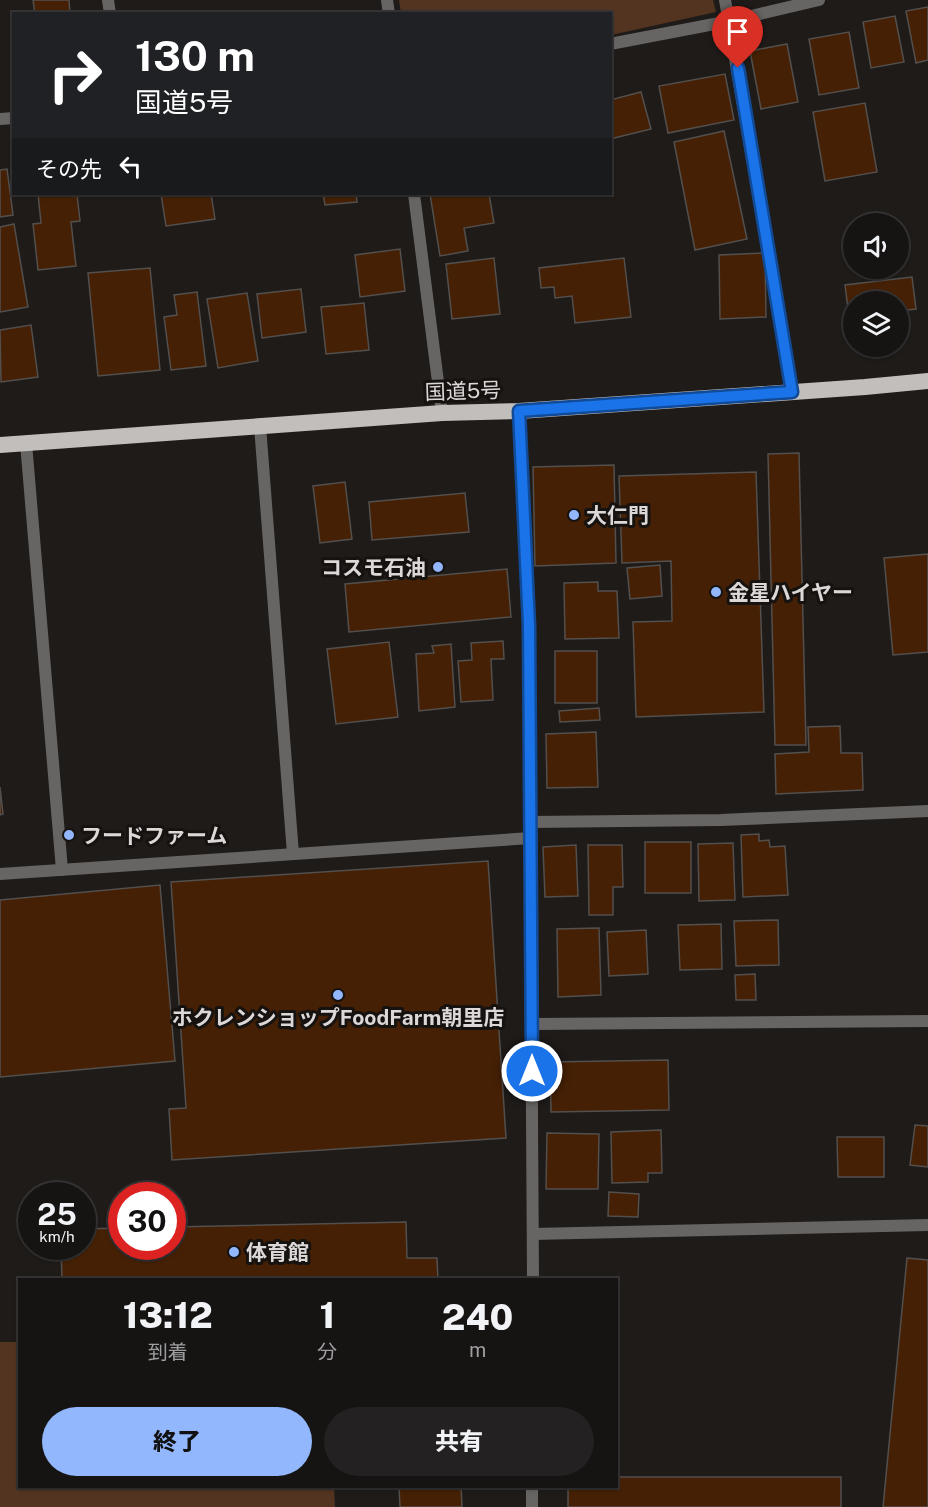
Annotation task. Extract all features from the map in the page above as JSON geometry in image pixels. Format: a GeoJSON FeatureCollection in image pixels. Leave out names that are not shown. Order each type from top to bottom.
{"type":"FeatureCollection","features":[{"type":"Feature","properties":{"kind":"highway","name":"国道5号"},"geometry":{"type":"LineString","coordinates":[[0,445],[928,381]]}},
{"type":"Feature","properties":{"kind":"street"},"geometry":{"type":"LineString","coordinates":[[725,0],[792,392]]}},
{"type":"Feature","properties":{"kind":"street"},"geometry":{"type":"LineString","coordinates":[[612,44],[730,21],[819,0]]}},
{"type":"Feature","properties":{"kind":"street"},"geometry":{"type":"LineString","coordinates":[[414,195],[442,413]]}},
{"type":"Feature","properties":{"kind":"street"},"geometry":{"type":"LineString","coordinates":[[519,411],[529,625],[533,1278]]}},
{"type":"Feature","properties":{"kind":"street"},"geometry":{"type":"LineString","coordinates":[[260,426],[293,854]]}},
{"type":"Feature","properties":{"kind":"street"},"geometry":{"type":"LineString","coordinates":[[26,443],[62,870]]}},
{"type":"Feature","properties":{"kind":"street"},"geometry":{"type":"LineString","coordinates":[[530,822],[721,820],[928,811]]}},
{"type":"Feature","properties":{"kind":"street"},"geometry":{"type":"LineString","coordinates":[[0,874],[531,838]]}},
{"type":"Feature","properties":{"kind":"street"},"geometry":{"type":"LineString","coordinates":[[532,1024],[928,1021]]}},
{"type":"Feature","properties":{"kind":"street"},"geometry":{"type":"LineString","coordinates":[[533,1234],[928,1225]]}},
{"type":"Feature","properties":{"kind":"street"},"geometry":{"type":"LineString","coordinates":[[532,1488],[532,1507]]}},
{"type":"Feature","properties":{"kind":"shaded area"},"geometry":{"type":"Polygon","coordinates":[[[399,0],[713,0],[716,12],[612,35],[612,12],[401,12],[399,0]]]}},
{"type":"Feature","properties":{"kind":"shaded area"},"geometry":{"type":"Polygon","coordinates":[[[0,1342],[18,1342],[18,1488],[334,1488],[335,1507],[0,1507],[0,1342]]]}},
{"type":"Feature","properties":{"kind":"building"},"geometry":{"type":"Polygon","coordinates":[[[33,0],[69,0],[70,12],[35,12],[33,0]]]}},
{"type":"Feature","properties":{"kind":"building"},"geometry":{"type":"Polygon","coordinates":[[[928,7],[928,60],[916,63],[906,11],[928,7]]]}},
{"type":"Feature","properties":{"kind":"building"},"geometry":{"type":"Polygon","coordinates":[[[895,16],[904,62],[871,68],[863,22],[895,16]]]}},
{"type":"Feature","properties":{"kind":"building"},"geometry":{"type":"Polygon","coordinates":[[[849,32],[859,88],[819,95],[809,39],[849,32]]]}},
{"type":"Feature","properties":{"kind":"building"},"geometry":{"type":"Polygon","coordinates":[[[787,44],[798,102],[761,109],[750,51],[787,44]]]}},
{"type":"Feature","properties":{"kind":"building"},"geometry":{"type":"Polygon","coordinates":[[[725,74],[734,120],[668,133],[659,86],[725,74]]]}},
{"type":"Feature","properties":{"kind":"building"},"geometry":{"type":"Polygon","coordinates":[[[641,92],[651,129],[612,139],[612,99],[641,92]]]}},
{"type":"Feature","properties":{"kind":"building"},"geometry":{"type":"Polygon","coordinates":[[[865,103],[877,172],[825,181],[813,112],[865,103]]]}},
{"type":"Feature","properties":{"kind":"building"},"geometry":{"type":"Polygon","coordinates":[[[724,131],[747,239],[695,250],[674,142],[724,131]]]}},
{"type":"Feature","properties":{"kind":"building"},"geometry":{"type":"Polygon","coordinates":[[[7,169],[13,215],[0,217],[0,170],[7,169]]]}},
{"type":"Feature","properties":{"kind":"building"},"geometry":{"type":"Polygon","coordinates":[[[38,195],[77,195],[80,221],[71,222],[76,266],[38,270],[33,224],[41,223],[38,195]]]}},
{"type":"Feature","properties":{"kind":"building"},"geometry":{"type":"Polygon","coordinates":[[[161,195],[211,195],[215,219],[166,226],[161,195]]]}},
{"type":"Feature","properties":{"kind":"building"},"geometry":{"type":"Polygon","coordinates":[[[323,195],[356,195],[357,202],[325,205],[323,195]]]}},
{"type":"Feature","properties":{"kind":"building"},"geometry":{"type":"Polygon","coordinates":[[[430,195],[489,195],[494,223],[464,228],[468,251],[440,256],[430,195]]]}},
{"type":"Feature","properties":{"kind":"building"},"geometry":{"type":"Polygon","coordinates":[[[14,224],[28,307],[0,312],[0,227],[14,224]]]}},
{"type":"Feature","properties":{"kind":"building"},"geometry":{"type":"Polygon","coordinates":[[[400,249],[405,291],[360,297],[355,255],[400,249]]]}},
{"type":"Feature","properties":{"kind":"building"},"geometry":{"type":"Polygon","coordinates":[[[765,253],[766,317],[720,319],[719,255],[765,253]]]}},
{"type":"Feature","properties":{"kind":"building"},"geometry":{"type":"Polygon","coordinates":[[[494,258],[500,314],[452,319],[446,264],[494,258]]]}},
{"type":"Feature","properties":{"kind":"building"},"geometry":{"type":"Polygon","coordinates":[[[624,258],[631,317],[575,323],[572,296],[555,298],[554,287],[541,288],[539,268],[624,258]]]}},
{"type":"Feature","properties":{"kind":"building"},"geometry":{"type":"Polygon","coordinates":[[[150,268],[160,370],[98,376],[88,273],[150,268]]]}},
{"type":"Feature","properties":{"kind":"building"},"geometry":{"type":"Polygon","coordinates":[[[912,277],[916,309],[909,310],[909,291],[846,291],[845,285],[912,277]]]}},
{"type":"Feature","properties":{"kind":"building"},"geometry":{"type":"Polygon","coordinates":[[[301,289],[306,332],[262,338],[257,294],[301,289]]]}},
{"type":"Feature","properties":{"kind":"building"},"geometry":{"type":"Polygon","coordinates":[[[197,292],[206,366],[171,370],[164,317],[177,315],[174,295],[197,292]]]}},
{"type":"Feature","properties":{"kind":"building"},"geometry":{"type":"Polygon","coordinates":[[[247,293],[258,361],[218,368],[207,299],[247,293]]]}},
{"type":"Feature","properties":{"kind":"building"},"geometry":{"type":"Polygon","coordinates":[[[364,303],[369,350],[326,354],[321,307],[364,303]]]}},
{"type":"Feature","properties":{"kind":"building"},"geometry":{"type":"Polygon","coordinates":[[[31,325],[38,377],[1,382],[0,330],[31,325]]]}},
{"type":"Feature","properties":{"kind":"building"},"geometry":{"type":"Polygon","coordinates":[[[799,453],[806,745],[775,745],[768,454],[799,453]]]}},
{"type":"Feature","properties":{"kind":"building","name":"大仁門"},"geometry":{"type":"Polygon","coordinates":[[[614,465],[616,563],[535,566],[533,467],[614,465]]]}},
{"type":"Feature","properties":{"kind":"building","name":"金星ハイヤー"},"geometry":{"type":"Polygon","coordinates":[[[756,472],[764,712],[636,717],[633,622],[672,621],[671,561],[622,563],[619,476],[756,472]]]}},
{"type":"Feature","properties":{"kind":"building"},"geometry":{"type":"Polygon","coordinates":[[[345,482],[352,539],[320,543],[313,486],[345,482]]]}},
{"type":"Feature","properties":{"kind":"building"},"geometry":{"type":"Polygon","coordinates":[[[465,493],[469,532],[372,540],[369,502],[465,493]]]}},
{"type":"Feature","properties":{"kind":"building"},"geometry":{"type":"Polygon","coordinates":[[[928,554],[928,652],[893,655],[884,558],[928,554]]]}},
{"type":"Feature","properties":{"kind":"building"},"geometry":{"type":"Polygon","coordinates":[[[660,565],[662,596],[630,599],[627,568],[660,565]]]}},
{"type":"Feature","properties":{"kind":"building"},"geometry":{"type":"Polygon","coordinates":[[[507,569],[511,617],[349,632],[345,584],[507,569]]]}},
{"type":"Feature","properties":{"kind":"building"},"geometry":{"type":"Polygon","coordinates":[[[598,582],[598,591],[617,591],[619,638],[565,639],[564,583],[598,582]]]}},
{"type":"Feature","properties":{"kind":"building"},"geometry":{"type":"Polygon","coordinates":[[[503,641],[504,659],[491,659],[493,700],[461,702],[458,661],[472,660],[471,643],[503,641]]]}},
{"type":"Feature","properties":{"kind":"building"},"geometry":{"type":"Polygon","coordinates":[[[389,642],[398,717],[336,724],[327,649],[389,642]]]}},
{"type":"Feature","properties":{"kind":"building"},"geometry":{"type":"Polygon","coordinates":[[[451,644],[455,707],[419,711],[416,654],[434,653],[432,646],[451,644]]]}},
{"type":"Feature","properties":{"kind":"building"},"geometry":{"type":"Polygon","coordinates":[[[555,651],[597,651],[597,703],[555,703],[555,651]]]}},
{"type":"Feature","properties":{"kind":"building"},"geometry":{"type":"Polygon","coordinates":[[[599,708],[600,720],[560,722],[559,711],[599,708]]]}},
{"type":"Feature","properties":{"kind":"building"},"geometry":{"type":"Polygon","coordinates":[[[840,726],[841,753],[862,753],[863,790],[776,794],[775,754],[809,752],[808,727],[840,726]]]}},
{"type":"Feature","properties":{"kind":"building"},"geometry":{"type":"Polygon","coordinates":[[[596,732],[598,787],[547,788],[546,734],[596,732]]]}},
{"type":"Feature","properties":{"kind":"building"},"geometry":{"type":"Polygon","coordinates":[[[0,787],[3,814],[0,815],[0,787]]]}},
{"type":"Feature","properties":{"kind":"building"},"geometry":{"type":"Polygon","coordinates":[[[759,834],[759,841],[769,840],[770,847],[785,846],[788,895],[743,897],[741,835],[759,834]]]}},
{"type":"Feature","properties":{"kind":"building"},"geometry":{"type":"Polygon","coordinates":[[[645,842],[691,842],[691,893],[645,893],[645,842]]]}},
{"type":"Feature","properties":{"kind":"building"},"geometry":{"type":"Polygon","coordinates":[[[733,843],[735,900],[699,901],[698,844],[733,843]]]}},
{"type":"Feature","properties":{"kind":"building"},"geometry":{"type":"Polygon","coordinates":[[[576,845],[578,896],[545,897],[543,847],[576,845]]]}},
{"type":"Feature","properties":{"kind":"building"},"geometry":{"type":"Polygon","coordinates":[[[588,845],[622,845],[623,887],[613,887],[613,915],[589,915],[588,845]]]}},
{"type":"Feature","properties":{"kind":"building","name":"ホクレンショップFoodFarm朝里店"},"geometry":{"type":"Polygon","coordinates":[[[488,861],[506,1138],[172,1160],[169,1109],[186,1108],[171,882],[488,861]]]}},
{"type":"Feature","properties":{"kind":"building"},"geometry":{"type":"Polygon","coordinates":[[[160,885],[175,1061],[0,1077],[0,900],[160,885]]]}},
{"type":"Feature","properties":{"kind":"building"},"geometry":{"type":"Polygon","coordinates":[[[778,920],[779,965],[736,966],[734,921],[778,920]]]}},
{"type":"Feature","properties":{"kind":"building"},"geometry":{"type":"Polygon","coordinates":[[[721,924],[722,969],[680,970],[678,925],[721,924]]]}},
{"type":"Feature","properties":{"kind":"building"},"geometry":{"type":"Polygon","coordinates":[[[599,928],[601,995],[558,997],[557,929],[599,928]]]}},
{"type":"Feature","properties":{"kind":"building"},"geometry":{"type":"Polygon","coordinates":[[[646,930],[648,974],[609,976],[607,932],[646,930]]]}},
{"type":"Feature","properties":{"kind":"building"},"geometry":{"type":"Polygon","coordinates":[[[755,974],[756,1000],[736,1000],[735,975],[755,974]]]}},
{"type":"Feature","properties":{"kind":"building"},"geometry":{"type":"Polygon","coordinates":[[[668,1060],[669,1110],[551,1112],[550,1062],[668,1060]]]}},
{"type":"Feature","properties":{"kind":"building"},"geometry":{"type":"Polygon","coordinates":[[[915,1125],[928,1126],[928,1167],[910,1165],[915,1125]]]}},
{"type":"Feature","properties":{"kind":"building"},"geometry":{"type":"Polygon","coordinates":[[[661,1130],[662,1173],[648,1173],[648,1182],[612,1183],[611,1132],[661,1130]]]}},
{"type":"Feature","properties":{"kind":"building"},"geometry":{"type":"Polygon","coordinates":[[[547,1133],[599,1134],[598,1189],[546,1189],[547,1133]]]}},
{"type":"Feature","properties":{"kind":"building"},"geometry":{"type":"Polygon","coordinates":[[[837,1137],[884,1137],[884,1177],[838,1177],[837,1137]]]}},
{"type":"Feature","properties":{"kind":"building"},"geometry":{"type":"Polygon","coordinates":[[[609,1192],[639,1194],[638,1217],[608,1216],[609,1192]]]}},
{"type":"Feature","properties":{"kind":"building","name":"体育館"},"geometry":{"type":"Polygon","coordinates":[[[406,1222],[407,1258],[437,1258],[438,1278],[62,1278],[61,1260],[96,1260],[96,1229],[108,1228],[108,1260],[186,1260],[186,1227],[406,1222]]]}},
{"type":"Feature","properties":{"kind":"building"},"geometry":{"type":"Polygon","coordinates":[[[907,1258],[928,1260],[928,1507],[883,1507],[907,1258]]]}},
{"type":"Feature","properties":{"kind":"building"},"geometry":{"type":"Polygon","coordinates":[[[618,1477],[841,1477],[841,1507],[568,1507],[568,1488],[618,1488],[618,1477]]]}},
{"type":"Feature","properties":{"kind":"building"},"geometry":{"type":"Polygon","coordinates":[[[399,1488],[461,1488],[462,1507],[400,1507],[399,1488]]]}},
{"type":"Feature","properties":{"kind":"place","name":"大仁門"},"geometry":{"type":"Point","coordinates":[574,515]}},
{"type":"Feature","properties":{"kind":"place","name":"コスモ石油"},"geometry":{"type":"Point","coordinates":[438,567]}},
{"type":"Feature","properties":{"kind":"place","name":"金星ハイヤー"},"geometry":{"type":"Point","coordinates":[716,592]}},
{"type":"Feature","properties":{"kind":"place","name":"フードファーム"},"geometry":{"type":"Point","coordinates":[69,835]}},
{"type":"Feature","properties":{"kind":"place","name":"ホクレンショップFoodFarm朝里店"},"geometry":{"type":"Point","coordinates":[338,995]}},
{"type":"Feature","properties":{"kind":"place","name":"体育館"},"geometry":{"type":"Point","coordinates":[234,1252]}},
{"type":"Feature","properties":{"kind":"route"},"geometry":{"type":"LineString","coordinates":[[532,1071],[529,625],[519,411],[792,392],[738,68]]}}]}
